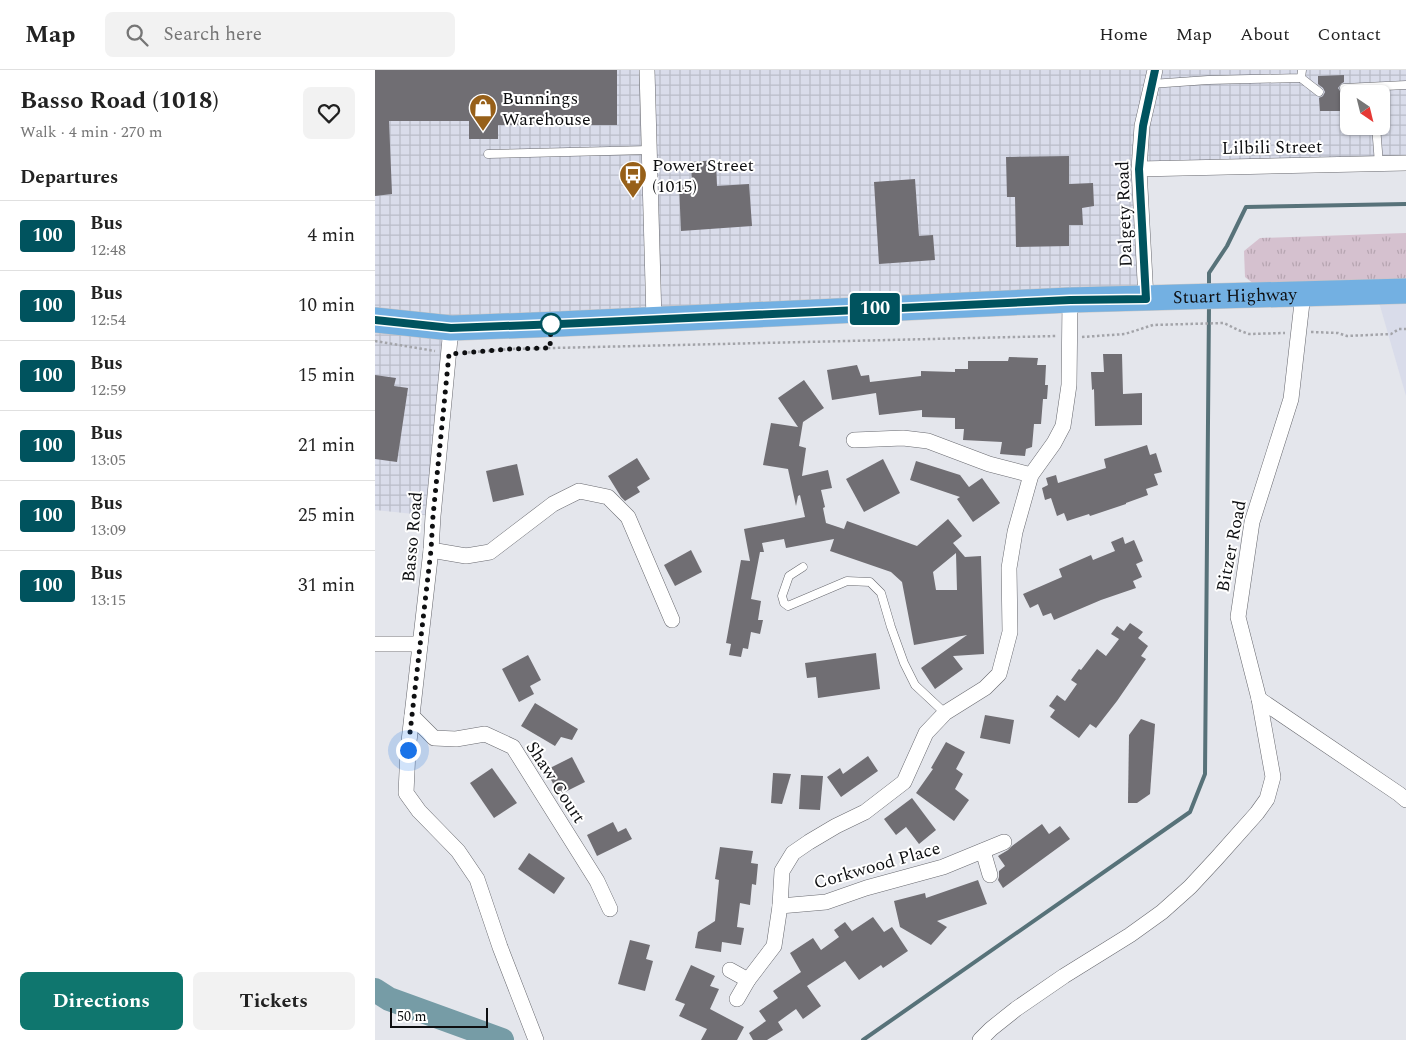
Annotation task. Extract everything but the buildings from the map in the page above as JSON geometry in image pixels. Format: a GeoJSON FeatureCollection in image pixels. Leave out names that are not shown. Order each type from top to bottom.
{"type":"FeatureCollection","features":[{"type":"Feature","properties":{"kind":"highway","name":"Stuart Highway"},"geometry":{"type":"LineString","coordinates":[[375,320],[451,328],[1070,300],[1406,291]]}},
{"type":"Feature","properties":{"kind":"street"},"geometry":{"type":"LineString","coordinates":[[647,70],[654,320]]}},
{"type":"Feature","properties":{"kind":"street","name":"Dalgety Road"},"geometry":{"type":"LineString","coordinates":[[1146,299],[1139,169],[1143,126],[1153,77]]}},
{"type":"Feature","properties":{"kind":"street","name":"Lilbili Street"},"geometry":{"type":"LineString","coordinates":[[1139,169],[1406,163]]}},
{"type":"Feature","properties":{"kind":"street","name":"Bitzer Road"},"geometry":{"type":"LineString","coordinates":[[980,1040],[1024,1003],[1163,912],[1190,887],[1257,814],[1267,799],[1273,777],[1259,699],[1238,617],[1252,522],[1291,399],[1303,294]]}},
{"type":"Feature","properties":{"kind":"street"},"geometry":{"type":"LineString","coordinates":[[737,999],[748,980],[774,946],[780,906],[782,871],[793,853],[836,826],[865,812],[904,782],[926,733],[945,713],[985,688],[999,674],[1010,632],[1009,568],[1015,532],[1031,476],[1054,443],[1063,426],[1069,385],[1068,336],[1070,300]]}},
{"type":"Feature","properties":{"kind":"street","name":"Basso Road"},"geometry":{"type":"LineString","coordinates":[[451,328],[431,550],[408,750],[406,793],[419,811],[458,851],[477,879],[500,947],[536,1040]]}},
{"type":"Feature","properties":{"kind":"street"},"geometry":{"type":"LineString","coordinates":[[855,440],[903,438],[928,441],[989,464],[1031,476]]}},
{"type":"Feature","properties":{"kind":"street"},"geometry":{"type":"LineString","coordinates":[[431,550],[466,556],[490,552],[553,504],[579,491],[608,497],[628,518],[672,620]]}},
{"type":"Feature","properties":{"kind":"street"},"geometry":{"type":"LineString","coordinates":[[375,644],[420,644]]}},
{"type":"Feature","properties":{"kind":"street"},"geometry":{"type":"LineString","coordinates":[[1259,699],[1406,800]]}},
{"type":"Feature","properties":{"kind":"street","name":"Shaw Court"},"geometry":{"type":"LineString","coordinates":[[412,716],[434,738],[456,739],[485,734],[513,747],[597,882],[610,909]]}},
{"type":"Feature","properties":{"kind":"street","name":"Corkwood Place"},"geometry":{"type":"LineString","coordinates":[[780,906],[827,902],[867,888],[943,867],[1004,842]]}},
{"type":"Feature","properties":{"kind":"street"},"geometry":{"type":"LineString","coordinates":[[983,851],[990,875]]}},
{"type":"Feature","properties":{"kind":"street"},"geometry":{"type":"LineString","coordinates":[[730,970],[748,980]]}},
{"type":"Feature","properties":{"kind":"lane"},"geometry":{"type":"LineString","coordinates":[[1208,80],[1210,70]]}},
{"type":"Feature","properties":{"kind":"lane"},"geometry":{"type":"LineString","coordinates":[[1153,77],[1208,80],[1301,74],[1319,92]]}},
{"type":"Feature","properties":{"kind":"lane"},"geometry":{"type":"LineString","coordinates":[[1390,88],[1406,85]]}},
{"type":"Feature","properties":{"kind":"lane"},"geometry":{"type":"LineString","coordinates":[[1377,135],[1379,164]]}},
{"type":"Feature","properties":{"kind":"lane"},"geometry":{"type":"LineString","coordinates":[[488,154],[649,150]]}},
{"type":"Feature","properties":{"kind":"lane"},"geometry":{"type":"LineString","coordinates":[[803,567],[789,576],[782,596],[784,603],[788,606],[847,581],[870,582],[881,593],[904,663],[915,685],[945,713]]}},
{"type":"Feature","properties":{"kind":"path"},"geometry":{"type":"LineString","coordinates":[[375,341],[449,354],[510,349],[1125,334],[1153,325],[1225,323],[1249,334],[1321,332],[1338,333],[1347,336],[1391,334],[1406,329]]}},
{"type":"Feature","properties":{"kind":"shaded area"},"geometry":{"type":"Polygon","coordinates":[[[375,70],[1406,70],[1406,163],[1139,169],[1146,299],[451,328],[433,516],[375,510],[375,70]]]}},
{"type":"Feature","properties":{"kind":"shaded area"},"geometry":{"type":"Polygon","coordinates":[[[1406,291],[1406,396],[1376,292],[1406,291]]]}},
{"type":"Feature","properties":{"kind":"green space"},"geometry":{"type":"Polygon","coordinates":[[[1406,233],[1406,291],[1268,295],[1245,277],[1244,251],[1260,238],[1406,233]]]}},
{"type":"Feature","properties":{"kind":"waterway"},"geometry":{"type":"LineString","coordinates":[[1209,288],[1209,273],[1227,246],[1246,207],[1406,204]]}},
{"type":"Feature","properties":{"kind":"waterway"},"geometry":{"type":"LineString","coordinates":[[863,1040],[1190,812],[1205,774],[1209,305]]}},
{"type":"Feature","properties":{"kind":"waterway"},"geometry":{"type":"LineString","coordinates":[[375,990],[389,999],[502,1040]]}},
{"type":"Feature","properties":{"kind":"bus line","name":"100"},"geometry":{"type":"LineString","coordinates":[[375,320],[451,328],[1070,300],[1146,299],[1139,169],[1143,126],[1155,70]]}},
{"type":"Feature","properties":{"kind":"place","name":"Bunnings Warehouse"},"geometry":{"type":"Point","coordinates":[483,132]}},
{"type":"Feature","properties":{"kind":"place","name":"Power Street (1015)"},"geometry":{"type":"Point","coordinates":[633,199]}},
{"type":"Feature","properties":{"kind":"route"},"geometry":{"type":"LineString","coordinates":[[408,750],[431,550],[449,354],[550,348],[551,324]]}}]}
